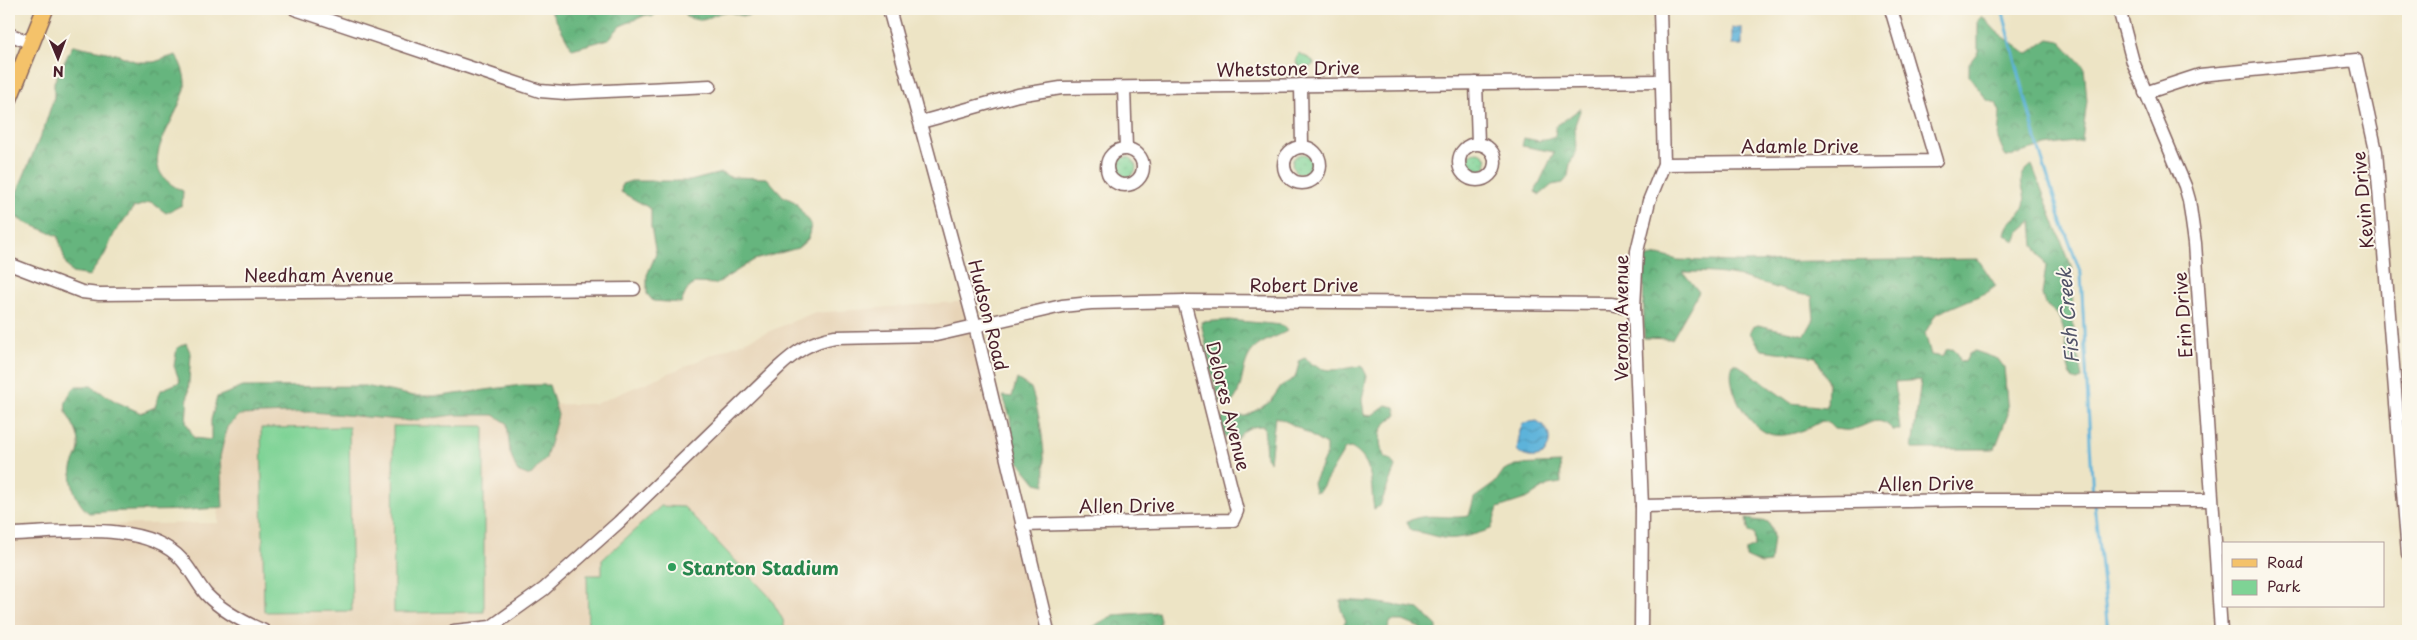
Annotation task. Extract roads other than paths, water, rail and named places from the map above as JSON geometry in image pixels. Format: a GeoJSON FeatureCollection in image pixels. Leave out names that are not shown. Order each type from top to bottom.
{"type":"FeatureCollection","features":[{"type":"Feature","properties":{"kind":"main road"},"geometry":{"type":"LineString","coordinates":[[9,99],[45,9]]}},
{"type":"Feature","properties":{"kind":"street"},"geometry":{"type":"LineString","coordinates":[[295,9],[540,91],[565,93],[710,86]]}},
{"type":"Feature","properties":{"kind":"street","name":"Hudson Road"},"geometry":{"type":"LineString","coordinates":[[889,9],[975,326],[1048,631]]}},
{"type":"Feature","properties":{"kind":"street","name":"Verona Avenue"},"geometry":{"type":"LineString","coordinates":[[1641,631],[1642,506],[1634,308],[1637,251],[1649,201],[1664,164],[1660,81],[1660,9]]}},
{"type":"Feature","properties":{"kind":"street","name":"Adamle Drive"},"geometry":{"type":"LineString","coordinates":[[1664,164],[1936,161],[1891,9]]}},
{"type":"Feature","properties":{"kind":"street","name":"Erin Drive"},"geometry":{"type":"LineString","coordinates":[[2118,9],[2133,62],[2144,92],[2179,170],[2190,200],[2195,243],[2221,631]]}},
{"type":"Feature","properties":{"kind":"street"},"geometry":{"type":"LineString","coordinates":[[9,34],[31,43]]}},
{"type":"Feature","properties":{"kind":"street","name":"Kevin Drive"},"geometry":{"type":"LineString","coordinates":[[2144,92],[2200,75],[2356,60],[2376,151],[2408,554]]}},
{"type":"Feature","properties":{"kind":"street","name":"Whetstone Drive"},"geometry":{"type":"LineString","coordinates":[[921,122],[1042,90],[1660,81]]}},
{"type":"Feature","properties":{"kind":"street"},"geometry":{"type":"LineString","coordinates":[[1476,84],[1478,143]]}},
{"type":"Feature","properties":{"kind":"street"},"geometry":{"type":"LineString","coordinates":[[1301,85],[1302,146]]}},
{"type":"Feature","properties":{"kind":"street"},"geometry":{"type":"LineString","coordinates":[[1124,88],[1126,148]]}},
{"type":"Feature","properties":{"kind":"street","name":"Needham Avenue"},"geometry":{"type":"LineString","coordinates":[[9,264],[82,292],[99,294],[634,289]]}},
{"type":"Feature","properties":{"kind":"street","name":"Robert Drive"},"geometry":{"type":"LineString","coordinates":[[454,631],[491,627],[544,589],[619,522],[777,369],[803,348],[821,340],[835,337],[924,337],[1062,306],[1091,303],[1184,301],[1611,304],[1634,308]]}},
{"type":"Feature","properties":{"kind":"street","name":"Delores Avenue"},"geometry":{"type":"LineString","coordinates":[[1184,301],[1237,511],[1233,520]]}},
{"type":"Feature","properties":{"kind":"street","name":"Allen Drive"},"geometry":{"type":"LineString","coordinates":[[1642,506],[1958,500],[2212,500]]}},
{"type":"Feature","properties":{"kind":"street","name":"Allen Drive"},"geometry":{"type":"LineString","coordinates":[[1022,526],[1233,520]]}},
{"type":"Feature","properties":{"kind":"street"},"geometry":{"type":"LineString","coordinates":[[9,534],[122,531],[142,535],[167,547],[181,559],[206,594],[223,610],[264,631]]}},
{"type":"Feature","properties":{"kind":"water"},"geometry":{"type":"Polygon","coordinates":[[[1732,28],[1742,28],[1742,45],[1732,45],[1732,28]]]}},
{"type":"Feature","properties":{"kind":"water"},"geometry":{"type":"Polygon","coordinates":[[[1537,421],[1548,432],[1548,446],[1543,455],[1536,457],[1525,456],[1517,450],[1520,430],[1523,423],[1537,421]]]}},
{"type":"Feature","properties":{"kind":"waterway","name":"Fish Creek"},"geometry":{"type":"LineString","coordinates":[[2002,9],[2038,146],[2060,217],[2081,274],[2093,497]]}},
{"type":"Feature","properties":{"kind":"waterway","name":"Fish Creek"},"geometry":{"type":"LineString","coordinates":[[2094,503],[2108,631]]}},
{"type":"Feature","properties":{"kind":"place","name":"Stanton Stadium"},"geometry":{"type":"Point","coordinates":[672,567]}}]}
